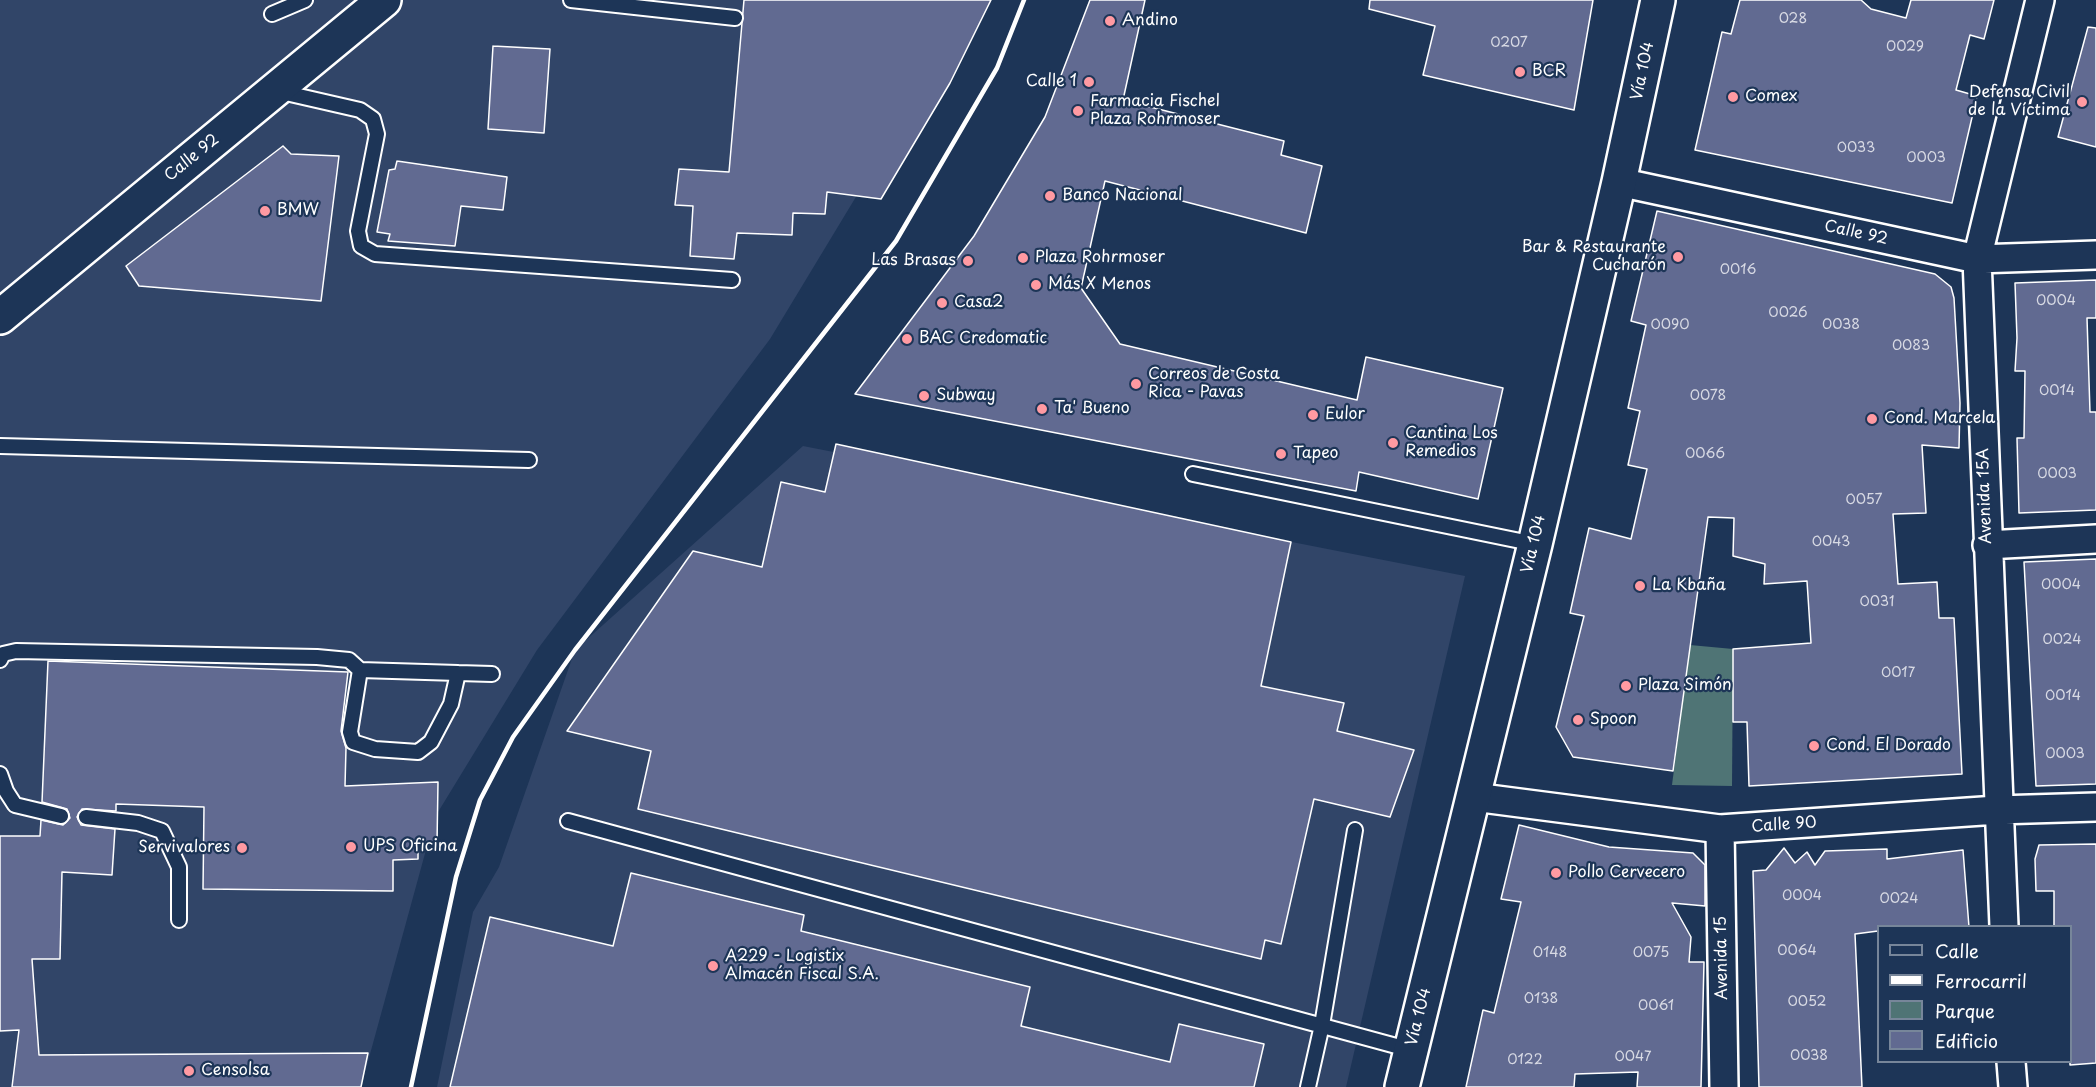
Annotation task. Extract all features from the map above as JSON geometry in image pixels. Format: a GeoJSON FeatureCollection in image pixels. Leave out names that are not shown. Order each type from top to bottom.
{"type":"FeatureCollection","features":[{"type":"Feature","properties":{"kind":"main road","name":"Calle 92"},"geometry":{"type":"LineString","coordinates":[[0,316],[384,0]]}},
{"type":"Feature","properties":{"kind":"main road","name":"Vía 104"},"geometry":{"type":"LineString","coordinates":[[1402,1087],[1535,544],[1619,182],[1658,0]]}},
{"type":"Feature","properties":{"kind":"street","name":"Avenida 15A"},"geometry":{"type":"LineString","coordinates":[[2004,925],[1997,810],[1977,259],[2040,0]]}},
{"type":"Feature","properties":{"kind":"street","name":"Calle 92"},"geometry":{"type":"LineString","coordinates":[[1619,182],[1977,259],[2096,255]]}},
{"type":"Feature","properties":{"kind":"street"},"geometry":{"type":"LineString","coordinates":[[1987,545],[2096,539]]}},
{"type":"Feature","properties":{"kind":"street","name":"Calle 90"},"geometry":{"type":"LineString","coordinates":[[1474,797],[1720,829],[1997,810],[2096,807]]}},
{"type":"Feature","properties":{"kind":"street","name":"Avenida 15"},"geometry":{"type":"LineString","coordinates":[[1720,829],[1724,1087]]}},
{"type":"Feature","properties":{"kind":"street"},"geometry":{"type":"LineString","coordinates":[[2011,1063],[2013,1087]]}},
{"type":"Feature","properties":{"kind":"lane"},"geometry":{"type":"LineString","coordinates":[[272,14],[305,0]]}},
{"type":"Feature","properties":{"kind":"lane"},"geometry":{"type":"LineString","coordinates":[[572,0],[735,18]]}},
{"type":"Feature","properties":{"kind":"lane"},"geometry":{"type":"LineString","coordinates":[[275,90],[360,110],[373,119],[377,134],[358,231],[361,246],[375,254],[732,280]]}},
{"type":"Feature","properties":{"kind":"lane"},"geometry":{"type":"LineString","coordinates":[[0,446],[529,460]]}},
{"type":"Feature","properties":{"kind":"lane"},"geometry":{"type":"LineString","coordinates":[[1193,474],[1535,544]]}},
{"type":"Feature","properties":{"kind":"lane"},"geometry":{"type":"LineString","coordinates":[[0,660],[3,654],[16,651],[317,657],[349,660],[360,670],[492,674]]}},
{"type":"Feature","properties":{"kind":"lane"},"geometry":{"type":"LineString","coordinates":[[360,670],[350,732],[353,742],[359,746],[418,752],[431,742],[451,704],[458,673]]}},
{"type":"Feature","properties":{"kind":"lane"},"geometry":{"type":"LineString","coordinates":[[0,774],[6,791],[15,805],[61,816]]}},
{"type":"Feature","properties":{"kind":"lane"},"geometry":{"type":"LineString","coordinates":[[86,817],[138,823],[162,831],[179,867],[179,920]]}},
{"type":"Feature","properties":{"kind":"lane"},"geometry":{"type":"LineString","coordinates":[[568,821],[1411,1050]]}},
{"type":"Feature","properties":{"kind":"lane"},"geometry":{"type":"LineString","coordinates":[[1308,1087],[1322,1025],[1355,830]]}},
{"type":"Feature","properties":{"kind":"shaded area"},"geometry":{"type":"Polygon","coordinates":[[[0,0],[975,0],[770,339],[537,650],[435,817],[361,1087],[0,1087],[0,0]]]}},
{"type":"Feature","properties":{"kind":"shaded area"},"geometry":{"type":"Polygon","coordinates":[[[803,446],[1465,576],[1346,1087],[437,1087],[473,912],[499,867],[575,650],[803,446]]]}},
{"type":"Feature","properties":{"kind":"green space"},"geometry":{"type":"Polygon","coordinates":[[[1690,645],[1733,649],[1732,786],[1672,785],[1690,645]]]}},
{"type":"Feature","properties":{"kind":"building"},"geometry":{"type":"Polygon","coordinates":[[[744,0],[991,0],[950,83],[881,199],[827,192],[825,214],[793,213],[792,235],[737,233],[734,259],[690,256],[693,206],[675,205],[679,169],[729,172],[744,0]]]}},
{"type":"Feature","properties":{"kind":"building","name":"Plaza Rohrmoser"},"geometry":{"type":"Polygon","coordinates":[[[1090,0],[1145,0],[1123,100],[1284,141],[1281,155],[1322,166],[1306,233],[1105,181],[1081,288],[1120,344],[1357,400],[1366,357],[1503,388],[1478,499],[1359,472],[1356,491],[855,394],[974,236],[1045,117],[1090,0]]]}},
{"type":"Feature","properties":{"kind":"building"},"geometry":{"type":"Polygon","coordinates":[[[1370,0],[1593,0],[1574,110],[1423,75],[1435,26],[1369,9],[1370,0]]]}},
{"type":"Feature","properties":{"kind":"building"},"geometry":{"type":"Polygon","coordinates":[[[1740,0],[1861,0],[1871,9],[1906,18],[1911,0],[1994,0],[1984,39],[1970,35],[1956,90],[1977,96],[1952,203],[1695,150],[1722,32],[1731,34],[1740,0]]]}},
{"type":"Feature","properties":{"kind":"building","name":"Defensa Civil de la Víctima"},"geometry":{"type":"Polygon","coordinates":[[[2088,27],[2096,28],[2096,147],[2058,137],[2088,27]]]}},
{"type":"Feature","properties":{"kind":"building"},"geometry":{"type":"Polygon","coordinates":[[[493,46],[550,49],[544,133],[488,129],[493,46]]]}},
{"type":"Feature","properties":{"kind":"building","name":"BMW"},"geometry":{"type":"Polygon","coordinates":[[[283,146],[291,154],[339,156],[321,301],[139,286],[126,266],[283,146]]]}},
{"type":"Feature","properties":{"kind":"building"},"geometry":{"type":"Polygon","coordinates":[[[397,161],[507,177],[503,210],[461,206],[455,246],[388,241],[390,234],[377,232],[389,170],[395,169],[397,161]]]}},
{"type":"Feature","properties":{"kind":"building"},"geometry":{"type":"Polygon","coordinates":[[[1657,211],[1935,274],[1951,287],[1954,298],[1960,403],[1959,448],[1922,445],[1926,513],[1893,514],[1898,584],[1937,582],[1939,618],[1954,618],[1962,774],[1749,786],[1747,722],[1733,722],[1733,649],[1811,643],[1807,581],[1764,584],[1765,564],[1733,556],[1734,518],[1708,517],[1673,771],[1573,757],[1556,727],[1584,616],[1570,613],[1589,528],[1631,539],[1647,469],[1628,465],[1640,411],[1628,408],[1646,325],[1631,321],[1657,211]]]}},
{"type":"Feature","properties":{"kind":"building"},"geometry":{"type":"Polygon","coordinates":[[[2096,280],[2096,318],[2087,318],[2090,412],[2096,412],[2096,510],[2019,513],[2017,438],[2024,438],[2025,371],[2015,371],[2017,338],[2015,283],[2096,280]]]}},
{"type":"Feature","properties":{"kind":"building"},"geometry":{"type":"Polygon","coordinates":[[[836,444],[1291,542],[1261,686],[1344,703],[1337,731],[1414,750],[1390,817],[1314,799],[1281,944],[1265,940],[1261,959],[638,809],[651,751],[567,731],[693,551],[762,567],[781,482],[825,492],[836,444]]]}},
{"type":"Feature","properties":{"kind":"building"},"geometry":{"type":"Polygon","coordinates":[[[2096,559],[2096,784],[2036,786],[2024,562],[2096,559]]]}},
{"type":"Feature","properties":{"kind":"building"},"geometry":{"type":"Polygon","coordinates":[[[48,661],[348,672],[341,731],[346,748],[345,786],[438,782],[437,844],[418,844],[418,859],[393,860],[393,891],[203,889],[204,807],[116,804],[116,811],[82,809],[77,817],[81,825],[115,829],[112,875],[62,872],[60,959],[32,959],[39,1055],[368,1053],[361,1087],[12,1087],[19,1030],[0,1031],[0,836],[40,836],[41,820],[63,825],[70,818],[67,809],[42,802],[48,661]]]}},
{"type":"Feature","properties":{"kind":"building"},"geometry":{"type":"Polygon","coordinates":[[[1519,825],[1609,847],[1693,853],[1705,865],[1705,906],[1672,903],[1691,937],[1689,962],[1704,962],[1701,1087],[1637,1087],[1638,1072],[1575,1074],[1574,1087],[1466,1087],[1483,1010],[1494,1013],[1521,902],[1501,899],[1519,825]]]}},
{"type":"Feature","properties":{"kind":"building"},"geometry":{"type":"Polygon","coordinates":[[[2096,844],[2096,1063],[2070,1065],[2072,1063],[2072,925],[2054,925],[2054,891],[2036,891],[2035,859],[2039,845],[2096,844]]]}},
{"type":"Feature","properties":{"kind":"building"},"geometry":{"type":"Polygon","coordinates":[[[1784,848],[1795,863],[1807,852],[1815,865],[1825,851],[1887,849],[1887,859],[1963,850],[1969,925],[1877,925],[1877,931],[1855,934],[1862,1087],[1759,1087],[1753,871],[1766,870],[1784,848]]]}},
{"type":"Feature","properties":{"kind":"building","name":"A229 - Logistix Almacén Fiscal S.A."},"geometry":{"type":"Polygon","coordinates":[[[631,873],[804,915],[801,931],[1030,987],[1021,1026],[1170,1062],[1179,1024],[1264,1044],[1254,1087],[450,1087],[490,917],[613,946],[631,873]]]}},
{"type":"Feature","properties":{"kind":"railway"},"geometry":{"type":"LineString","coordinates":[[411,1087],[456,877],[480,800],[513,737],[575,650],[896,241],[997,68],[1024,0]]}},
{"type":"Feature","properties":{"kind":"place","name":"Andino"},"geometry":{"type":"Point","coordinates":[1110,21]}},
{"type":"Feature","properties":{"kind":"place","name":"BCR"},"geometry":{"type":"Point","coordinates":[1520,72]}},
{"type":"Feature","properties":{"kind":"place","name":"Calle 1"},"geometry":{"type":"Point","coordinates":[1089,82]}},
{"type":"Feature","properties":{"kind":"place","name":"Comex"},"geometry":{"type":"Point","coordinates":[1733,97]}},
{"type":"Feature","properties":{"kind":"place","name":"Defensa Civil de la Víctima"},"geometry":{"type":"Point","coordinates":[2082,102]}},
{"type":"Feature","properties":{"kind":"place","name":"Farmacia Fischel Plaza Rohrmoser"},"geometry":{"type":"Point","coordinates":[1078,111]}},
{"type":"Feature","properties":{"kind":"place","name":"Banco Nacional"},"geometry":{"type":"Point","coordinates":[1050,196]}},
{"type":"Feature","properties":{"kind":"place","name":"BMW"},"geometry":{"type":"Point","coordinates":[265,211]}},
{"type":"Feature","properties":{"kind":"place","name":"Bar & Restaurante Cucharón"},"geometry":{"type":"Point","coordinates":[1678,257]}},
{"type":"Feature","properties":{"kind":"place","name":"Plaza Rohrmoser"},"geometry":{"type":"Point","coordinates":[1023,258]}},
{"type":"Feature","properties":{"kind":"place","name":"Las Brasas"},"geometry":{"type":"Point","coordinates":[968,261]}},
{"type":"Feature","properties":{"kind":"place","name":"Más X Menos"},"geometry":{"type":"Point","coordinates":[1036,285]}},
{"type":"Feature","properties":{"kind":"place","name":"Casa2"},"geometry":{"type":"Point","coordinates":[942,303]}},
{"type":"Feature","properties":{"kind":"place","name":"BAC Credomatic"},"geometry":{"type":"Point","coordinates":[907,339]}},
{"type":"Feature","properties":{"kind":"place","name":"Correos de Costa Rica - Pavas"},"geometry":{"type":"Point","coordinates":[1136,384]}},
{"type":"Feature","properties":{"kind":"place","name":"Subway"},"geometry":{"type":"Point","coordinates":[924,396]}},
{"type":"Feature","properties":{"kind":"place","name":"Ta' Bueno"},"geometry":{"type":"Point","coordinates":[1042,409]}},
{"type":"Feature","properties":{"kind":"place","name":"Eulor"},"geometry":{"type":"Point","coordinates":[1313,415]}},
{"type":"Feature","properties":{"kind":"place","name":"Cond. Marcela"},"geometry":{"type":"Point","coordinates":[1872,419]}},
{"type":"Feature","properties":{"kind":"place","name":"Cantina Los Remedios"},"geometry":{"type":"Point","coordinates":[1393,443]}},
{"type":"Feature","properties":{"kind":"place","name":"Tapeo"},"geometry":{"type":"Point","coordinates":[1281,454]}},
{"type":"Feature","properties":{"kind":"place","name":"La Kbaña"},"geometry":{"type":"Point","coordinates":[1640,586]}},
{"type":"Feature","properties":{"kind":"place","name":"Plaza Simón"},"geometry":{"type":"Point","coordinates":[1626,686]}},
{"type":"Feature","properties":{"kind":"place","name":"Spoon"},"geometry":{"type":"Point","coordinates":[1578,720]}},
{"type":"Feature","properties":{"kind":"place","name":"Cond. El Dorado"},"geometry":{"type":"Point","coordinates":[1814,746]}},
{"type":"Feature","properties":{"kind":"place","name":"UPS Oficina"},"geometry":{"type":"Point","coordinates":[351,847]}},
{"type":"Feature","properties":{"kind":"place","name":"Servivalores"},"geometry":{"type":"Point","coordinates":[242,848]}},
{"type":"Feature","properties":{"kind":"place","name":"Pollo Cervecero"},"geometry":{"type":"Point","coordinates":[1556,873]}},
{"type":"Feature","properties":{"kind":"place","name":"A229 - Logistix Almacén Fiscal S.A."},"geometry":{"type":"Point","coordinates":[713,966]}},
{"type":"Feature","properties":{"kind":"place","name":"Censolsa"},"geometry":{"type":"Point","coordinates":[189,1071]}}]}
